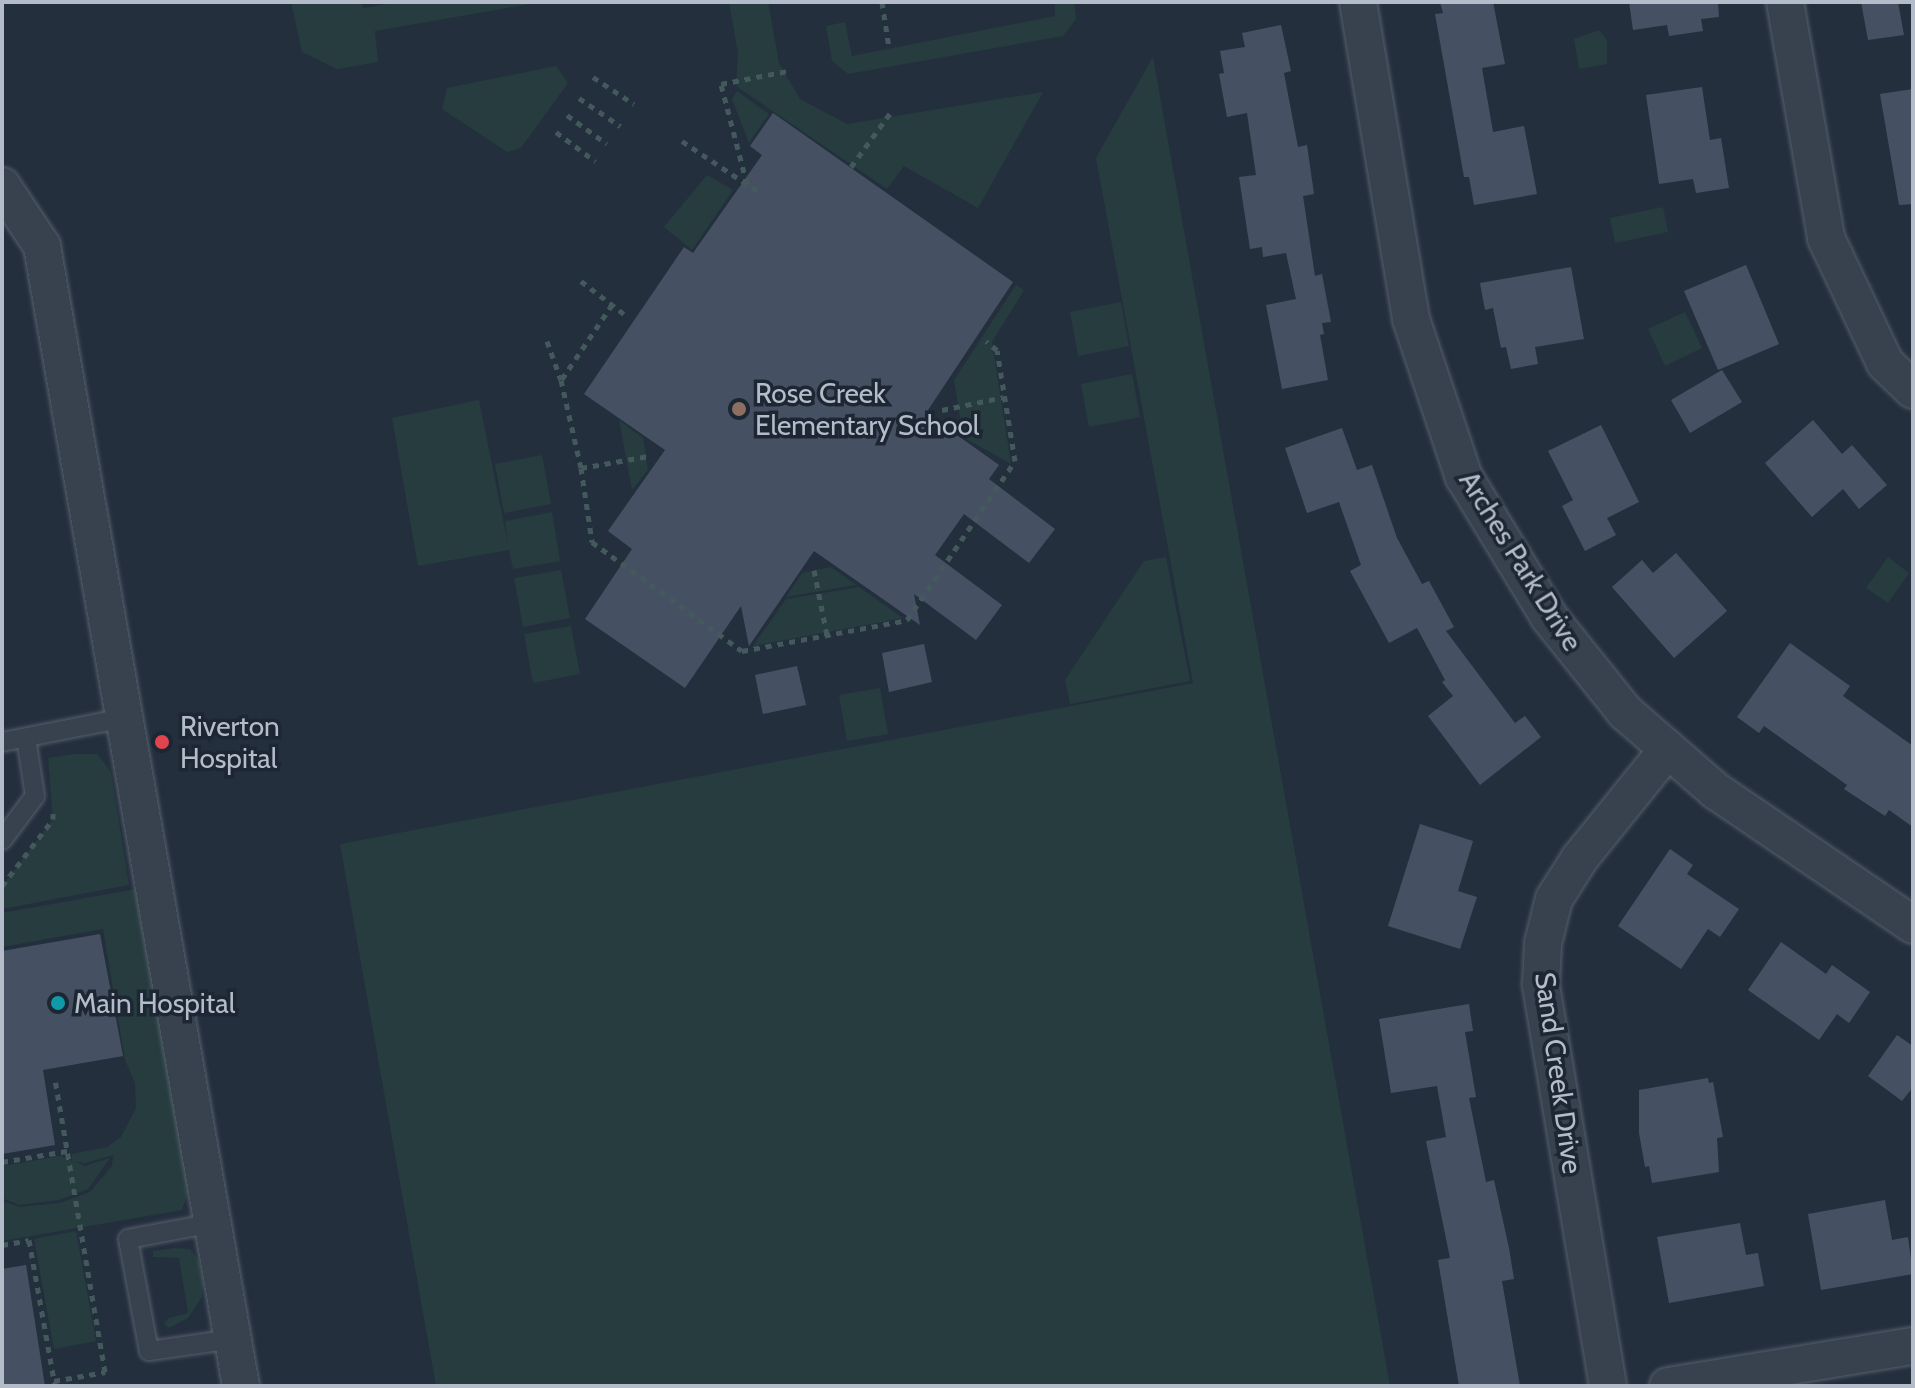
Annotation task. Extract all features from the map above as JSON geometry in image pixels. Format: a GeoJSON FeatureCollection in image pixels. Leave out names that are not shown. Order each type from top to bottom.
{"type":"FeatureCollection","features":[{"type":"Feature","properties":{"kind":"street","name":"Arches Park Drive"},"geometry":{"type":"LineString","coordinates":[[1358,2],[1411,319],[1464,477],[1549,617],[1625,712],[1716,791],[1913,925]]}},
{"type":"Feature","properties":{"kind":"street"},"geometry":{"type":"LineString","coordinates":[[1785,2],[1826,238],[1885,363],[1913,390]]}},
{"type":"Feature","properties":{"kind":"street"},"geometry":{"type":"LineString","coordinates":[[2,186],[42,246],[241,1386]]}},
{"type":"Feature","properties":{"kind":"street","name":"Sand Creek Drive"},"geometry":{"type":"LineString","coordinates":[[1608,1386],[1541,984],[1543,943],[1554,899],[1574,868],[1668,749]]}},
{"type":"Feature","properties":{"kind":"street"},"geometry":{"type":"LineString","coordinates":[[1668,1386],[1913,1346]]}},
{"type":"Feature","properties":{"kind":"lane"},"geometry":{"type":"LineString","coordinates":[[2,742],[124,718]]}},
{"type":"Feature","properties":{"kind":"lane"},"geometry":{"type":"LineString","coordinates":[[2,840],[35,796],[26,738]]}},
{"type":"Feature","properties":{"kind":"lane"},"geometry":{"type":"LineString","coordinates":[[213,1223],[128,1239],[149,1351],[233,1339]]}},
{"type":"Feature","properties":{"kind":"path"},"geometry":{"type":"LineString","coordinates":[[882,2],[889,48]]}},
{"type":"Feature","properties":{"kind":"path"},"geometry":{"type":"LineString","coordinates":[[747,184],[721,84],[787,71]]}},
{"type":"Feature","properties":{"kind":"path"},"geometry":{"type":"LineString","coordinates":[[593,77],[634,104]]}},
{"type":"Feature","properties":{"kind":"path"},"geometry":{"type":"LineString","coordinates":[[579,98],[620,126]]}},
{"type":"Feature","properties":{"kind":"path"},"geometry":{"type":"LineString","coordinates":[[851,167],[891,112]]}},
{"type":"Feature","properties":{"kind":"path"},"geometry":{"type":"LineString","coordinates":[[567,115],[607,144]]}},
{"type":"Feature","properties":{"kind":"path"},"geometry":{"type":"LineString","coordinates":[[556,132],[595,161]]}},
{"type":"Feature","properties":{"kind":"path"},"geometry":{"type":"LineString","coordinates":[[682,141],[757,191]]}},
{"type":"Feature","properties":{"kind":"path"},"geometry":{"type":"LineString","coordinates":[[581,281],[624,314]]}},
{"type":"Feature","properties":{"kind":"path"},"geometry":{"type":"LineString","coordinates":[[561,380],[612,305]]}},
{"type":"Feature","properties":{"kind":"path"},"geometry":{"type":"LineString","coordinates":[[547,341],[561,380],[581,468],[592,542],[742,651],[907,620],[1015,461],[997,350],[986,341]]}},
{"type":"Feature","properties":{"kind":"path"},"geometry":{"type":"LineString","coordinates":[[942,410],[1004,397]]}},
{"type":"Feature","properties":{"kind":"path"},"geometry":{"type":"LineString","coordinates":[[581,468],[649,456]]}},
{"type":"Feature","properties":{"kind":"path"},"geometry":{"type":"LineString","coordinates":[[814,570],[827,635]]}},
{"type":"Feature","properties":{"kind":"path"},"geometry":{"type":"LineString","coordinates":[[2,1245],[29,1240],[55,1384],[105,1372],[55,1080]]}},
{"type":"Feature","properties":{"kind":"path"},"geometry":{"type":"LineString","coordinates":[[2,1162],[67,1151]]}},
{"type":"Feature","properties":{"kind":"green space"},"geometry":{"type":"Polygon","coordinates":[[[291,2],[361,2],[363,8],[400,2],[541,2],[375,31],[378,62],[337,69],[302,52],[291,2]]]}},
{"type":"Feature","properties":{"kind":"green space"},"geometry":{"type":"Polygon","coordinates":[[[729,2],[768,2],[779,63],[800,99],[847,124],[1043,92],[978,208],[904,166],[887,189],[736,86],[738,53],[729,2]]]}},
{"type":"Feature","properties":{"kind":"green space"},"geometry":{"type":"Polygon","coordinates":[[[1055,2],[1074,2],[1076,19],[1063,36],[848,74],[832,61],[826,26],[845,22],[852,56],[1055,16],[1055,2]]]}},
{"type":"Feature","properties":{"kind":"green space"},"geometry":{"type":"Polygon","coordinates":[[[1599,30],[1607,40],[1607,64],[1579,69],[1574,39],[1599,30]]]}},
{"type":"Feature","properties":{"kind":"green space"},"geometry":{"type":"Polygon","coordinates":[[[1153,57],[1390,1386],[436,1386],[340,844],[1193,683],[1096,158],[1153,57]]]}},
{"type":"Feature","properties":{"kind":"green space"},"geometry":{"type":"Polygon","coordinates":[[[556,66],[568,83],[521,148],[507,152],[442,109],[447,88],[556,66]]]}},
{"type":"Feature","properties":{"kind":"green space"},"geometry":{"type":"Polygon","coordinates":[[[737,91],[769,114],[749,143],[732,99],[737,91]]]}},
{"type":"Feature","properties":{"kind":"green space"},"geometry":{"type":"Polygon","coordinates":[[[707,175],[733,190],[692,250],[664,227],[707,175]]]}},
{"type":"Feature","properties":{"kind":"green space"},"geometry":{"type":"Polygon","coordinates":[[[1663,207],[1668,232],[1615,243],[1610,218],[1663,207]]]}},
{"type":"Feature","properties":{"kind":"green space"},"geometry":{"type":"Polygon","coordinates":[[[1016,285],[1024,290],[992,342],[1011,464],[963,437],[954,380],[1016,285]]]}},
{"type":"Feature","properties":{"kind":"green space"},"geometry":{"type":"Polygon","coordinates":[[[1121,302],[1129,346],[1078,356],[1070,312],[1121,302]]]}},
{"type":"Feature","properties":{"kind":"green space"},"geometry":{"type":"Polygon","coordinates":[[[1685,312],[1702,348],[1665,366],[1648,329],[1685,312]]]}},
{"type":"Feature","properties":{"kind":"green space"},"geometry":{"type":"Polygon","coordinates":[[[1132,374],[1140,417],[1089,427],[1081,384],[1132,374]]]}},
{"type":"Feature","properties":{"kind":"green space"},"geometry":{"type":"Polygon","coordinates":[[[479,400],[508,544],[505,521],[552,512],[560,561],[513,569],[509,550],[418,566],[392,418],[479,400]]]}},
{"type":"Feature","properties":{"kind":"green space"},"geometry":{"type":"Polygon","coordinates":[[[619,420],[643,438],[648,470],[632,490],[619,420]]]}},
{"type":"Feature","properties":{"kind":"green space"},"geometry":{"type":"Polygon","coordinates":[[[542,455],[551,504],[504,513],[495,464],[542,455]]]}},
{"type":"Feature","properties":{"kind":"green space"},"geometry":{"type":"Polygon","coordinates":[[[1166,557],[1190,681],[1070,704],[1065,680],[1144,561],[1166,557]]]}},
{"type":"Feature","properties":{"kind":"green space"},"geometry":{"type":"Polygon","coordinates":[[[1888,557],[1909,573],[1888,603],[1866,588],[1888,557]]]}},
{"type":"Feature","properties":{"kind":"green space"},"geometry":{"type":"Polygon","coordinates":[[[831,567],[856,585],[786,597],[802,573],[831,567]]]}},
{"type":"Feature","properties":{"kind":"green space"},"geometry":{"type":"Polygon","coordinates":[[[561,570],[570,618],[523,627],[514,578],[561,570]]]}},
{"type":"Feature","properties":{"kind":"green space"},"geometry":{"type":"Polygon","coordinates":[[[859,587],[903,618],[753,646],[786,599],[859,587]]]}},
{"type":"Feature","properties":{"kind":"green space"},"geometry":{"type":"Polygon","coordinates":[[[571,626],[580,674],[533,683],[524,634],[571,626]]]}},
{"type":"Feature","properties":{"kind":"green space"},"geometry":{"type":"Polygon","coordinates":[[[880,688],[888,734],[847,741],[839,695],[880,688]]]}},
{"type":"Feature","properties":{"kind":"green space"},"geometry":{"type":"Polygon","coordinates":[[[97,754],[111,772],[129,885],[2,909],[2,886],[53,819],[48,758],[97,754]]]}},
{"type":"Feature","properties":{"kind":"green space"},"geometry":{"type":"Polygon","coordinates":[[[136,889],[189,1191],[182,1210],[2,1241],[2,1201],[20,1207],[60,1203],[90,1192],[112,1166],[113,1155],[85,1163],[72,1161],[72,1154],[107,1147],[121,1137],[136,1108],[135,1083],[125,1060],[103,929],[2,947],[2,913],[136,889]]]}},
{"type":"Feature","properties":{"kind":"green space"},"geometry":{"type":"Polygon","coordinates":[[[61,1156],[85,1166],[110,1158],[88,1189],[59,1200],[19,1205],[2,1198],[2,1166],[61,1156]]]}},
{"type":"Feature","properties":{"kind":"green space"},"geometry":{"type":"Polygon","coordinates":[[[76,1231],[96,1341],[54,1349],[34,1239],[76,1231]]]}},
{"type":"Feature","properties":{"kind":"green space"},"geometry":{"type":"Polygon","coordinates":[[[190,1249],[198,1259],[203,1278],[202,1297],[188,1318],[169,1328],[164,1323],[169,1318],[188,1313],[179,1258],[153,1257],[153,1251],[190,1249]]]}},
{"type":"Feature","properties":{"kind":"building"},"geometry":{"type":"Polygon","coordinates":[[[1440,2],[1493,2],[1505,64],[1482,68],[1493,132],[1524,126],[1537,194],[1474,205],[1469,177],[1464,177],[1435,14],[1443,13],[1440,2]]]}},
{"type":"Feature","properties":{"kind":"building"},"geometry":{"type":"Polygon","coordinates":[[[1629,2],[1718,2],[1719,17],[1701,19],[1703,31],[1669,36],[1667,25],[1633,30],[1629,2]]]}},
{"type":"Feature","properties":{"kind":"building"},"geometry":{"type":"Polygon","coordinates":[[[1861,2],[1898,2],[1904,35],[1868,40],[1861,2]]]}},
{"type":"Feature","properties":{"kind":"building"},"geometry":{"type":"Polygon","coordinates":[[[1281,25],[1291,71],[1284,73],[1298,147],[1307,145],[1314,194],[1303,196],[1315,276],[1322,274],[1331,322],[1322,323],[1324,334],[1320,335],[1328,380],[1282,389],[1266,305],[1296,299],[1286,253],[1263,257],[1262,247],[1250,249],[1239,177],[1256,175],[1247,113],[1227,117],[1219,74],[1224,73],[1220,51],[1245,47],[1242,33],[1281,25]]]}},
{"type":"Feature","properties":{"kind":"building"},"geometry":{"type":"Polygon","coordinates":[[[1702,87],[1710,140],[1721,138],[1729,188],[1696,193],[1693,179],[1659,184],[1646,95],[1702,87]]]}},
{"type":"Feature","properties":{"kind":"building"},"geometry":{"type":"Polygon","coordinates":[[[1913,89],[1913,204],[1899,205],[1880,94],[1913,89]]]}},
{"type":"Feature","properties":{"kind":"building"},"geometry":{"type":"Polygon","coordinates":[[[773,113],[1013,282],[926,413],[999,465],[989,479],[1055,529],[1029,563],[964,514],[935,555],[1002,605],[976,640],[914,594],[920,625],[814,551],[749,646],[741,606],[685,688],[585,619],[632,549],[608,531],[665,450],[584,394],[684,247],[693,253],[762,155],[750,146],[773,113]]]}},
{"type":"Feature","properties":{"kind":"building"},"geometry":{"type":"Polygon","coordinates":[[[1746,265],[1779,344],[1718,370],[1684,291],[1746,265]]]}},
{"type":"Feature","properties":{"kind":"building"},"geometry":{"type":"Polygon","coordinates":[[[1571,267],[1584,339],[1535,347],[1538,364],[1511,369],[1506,347],[1501,348],[1493,308],[1485,310],[1480,283],[1571,267]]]}},
{"type":"Feature","properties":{"kind":"building"},"geometry":{"type":"Polygon","coordinates":[[[1722,370],[1742,402],[1690,433],[1671,400],[1722,370]]]}},
{"type":"Feature","properties":{"kind":"building"},"geometry":{"type":"Polygon","coordinates":[[[1813,420],[1842,454],[1852,445],[1887,485],[1859,509],[1843,489],[1812,517],[1765,463],[1813,420]]]}},
{"type":"Feature","properties":{"kind":"building"},"geometry":{"type":"Polygon","coordinates":[[[1601,425],[1639,502],[1607,518],[1616,535],[1585,551],[1562,506],[1573,500],[1548,451],[1601,425]]]}},
{"type":"Feature","properties":{"kind":"building"},"geometry":{"type":"Polygon","coordinates":[[[1342,428],[1357,470],[1372,465],[1397,538],[1422,584],[1429,581],[1454,627],[1446,631],[1515,723],[1525,716],[1541,737],[1480,785],[1428,716],[1453,696],[1442,682],[1445,680],[1417,628],[1389,643],[1350,571],[1361,565],[1339,502],[1307,513],[1285,448],[1342,428]]]}},
{"type":"Feature","properties":{"kind":"building"},"geometry":{"type":"Polygon","coordinates":[[[1676,553],[1727,611],[1674,658],[1612,587],[1642,560],[1653,573],[1676,553]]]}},
{"type":"Feature","properties":{"kind":"building"},"geometry":{"type":"Polygon","coordinates":[[[1790,643],[1850,686],[1843,696],[1913,746],[1913,827],[1889,810],[1885,816],[1844,789],[1847,785],[1764,726],[1759,733],[1737,717],[1790,643]]]}},
{"type":"Feature","properties":{"kind":"building"},"geometry":{"type":"Polygon","coordinates":[[[924,644],[932,682],[889,692],[882,653],[924,644]]]}},
{"type":"Feature","properties":{"kind":"building"},"geometry":{"type":"Polygon","coordinates":[[[797,666],[806,705],[763,714],[755,675],[797,666]]]}},
{"type":"Feature","properties":{"kind":"building"},"geometry":{"type":"Polygon","coordinates":[[[1420,824],[1473,841],[1458,891],[1477,897],[1460,949],[1388,926],[1420,824]]]}},
{"type":"Feature","properties":{"kind":"building"},"geometry":{"type":"Polygon","coordinates":[[[1670,849],[1693,865],[1687,874],[1739,909],[1720,937],[1708,929],[1681,969],[1618,926],[1670,849]]]}},
{"type":"Feature","properties":{"kind":"building","name":"Main Hospital"},"geometry":{"type":"Polygon","coordinates":[[[100,934],[123,1056],[43,1070],[55,1145],[2,1154],[2,951],[100,934]]]}},
{"type":"Feature","properties":{"kind":"building"},"geometry":{"type":"Polygon","coordinates":[[[1781,942],[1826,974],[1832,965],[1870,992],[1849,1023],[1837,1014],[1819,1040],[1748,990],[1781,942]]]}},
{"type":"Feature","properties":{"kind":"building"},"geometry":{"type":"Polygon","coordinates":[[[1469,1004],[1473,1031],[1465,1032],[1476,1097],[1469,1098],[1486,1182],[1494,1180],[1509,1248],[1514,1279],[1502,1281],[1520,1386],[1459,1386],[1438,1260],[1450,1258],[1426,1141],[1446,1137],[1437,1086],[1391,1093],[1379,1019],[1469,1004]]]}},
{"type":"Feature","properties":{"kind":"building"},"geometry":{"type":"Polygon","coordinates":[[[1897,1035],[1913,1046],[1913,1087],[1902,1101],[1868,1076],[1897,1035]]]}},
{"type":"Feature","properties":{"kind":"building"},"geometry":{"type":"Polygon","coordinates":[[[1708,1078],[1709,1083],[1713,1082],[1723,1137],[1717,1138],[1719,1172],[1652,1183],[1649,1166],[1645,1167],[1639,1133],[1639,1090],[1708,1078]]]}},
{"type":"Feature","properties":{"kind":"building"},"geometry":{"type":"Polygon","coordinates":[[[1885,1200],[1892,1240],[1908,1237],[1913,1274],[1821,1290],[1808,1214],[1885,1200]]]}},
{"type":"Feature","properties":{"kind":"building"},"geometry":{"type":"Polygon","coordinates":[[[1740,1223],[1746,1255],[1758,1253],[1764,1286],[1669,1303],[1657,1237],[1740,1223]]]}},
{"type":"Feature","properties":{"kind":"building"},"geometry":{"type":"Polygon","coordinates":[[[26,1265],[45,1386],[2,1386],[2,1269],[26,1265]]]}},
{"type":"Feature","properties":{"kind":"place","name":"Rose Creek Elementary School"},"geometry":{"type":"Point","coordinates":[739,409]}},
{"type":"Feature","properties":{"kind":"place","name":"Riverton Hospital"},"geometry":{"type":"Point","coordinates":[162,742]}},
{"type":"Feature","properties":{"kind":"place","name":"Main Hospital"},"geometry":{"type":"Point","coordinates":[58,1003]}}]}
